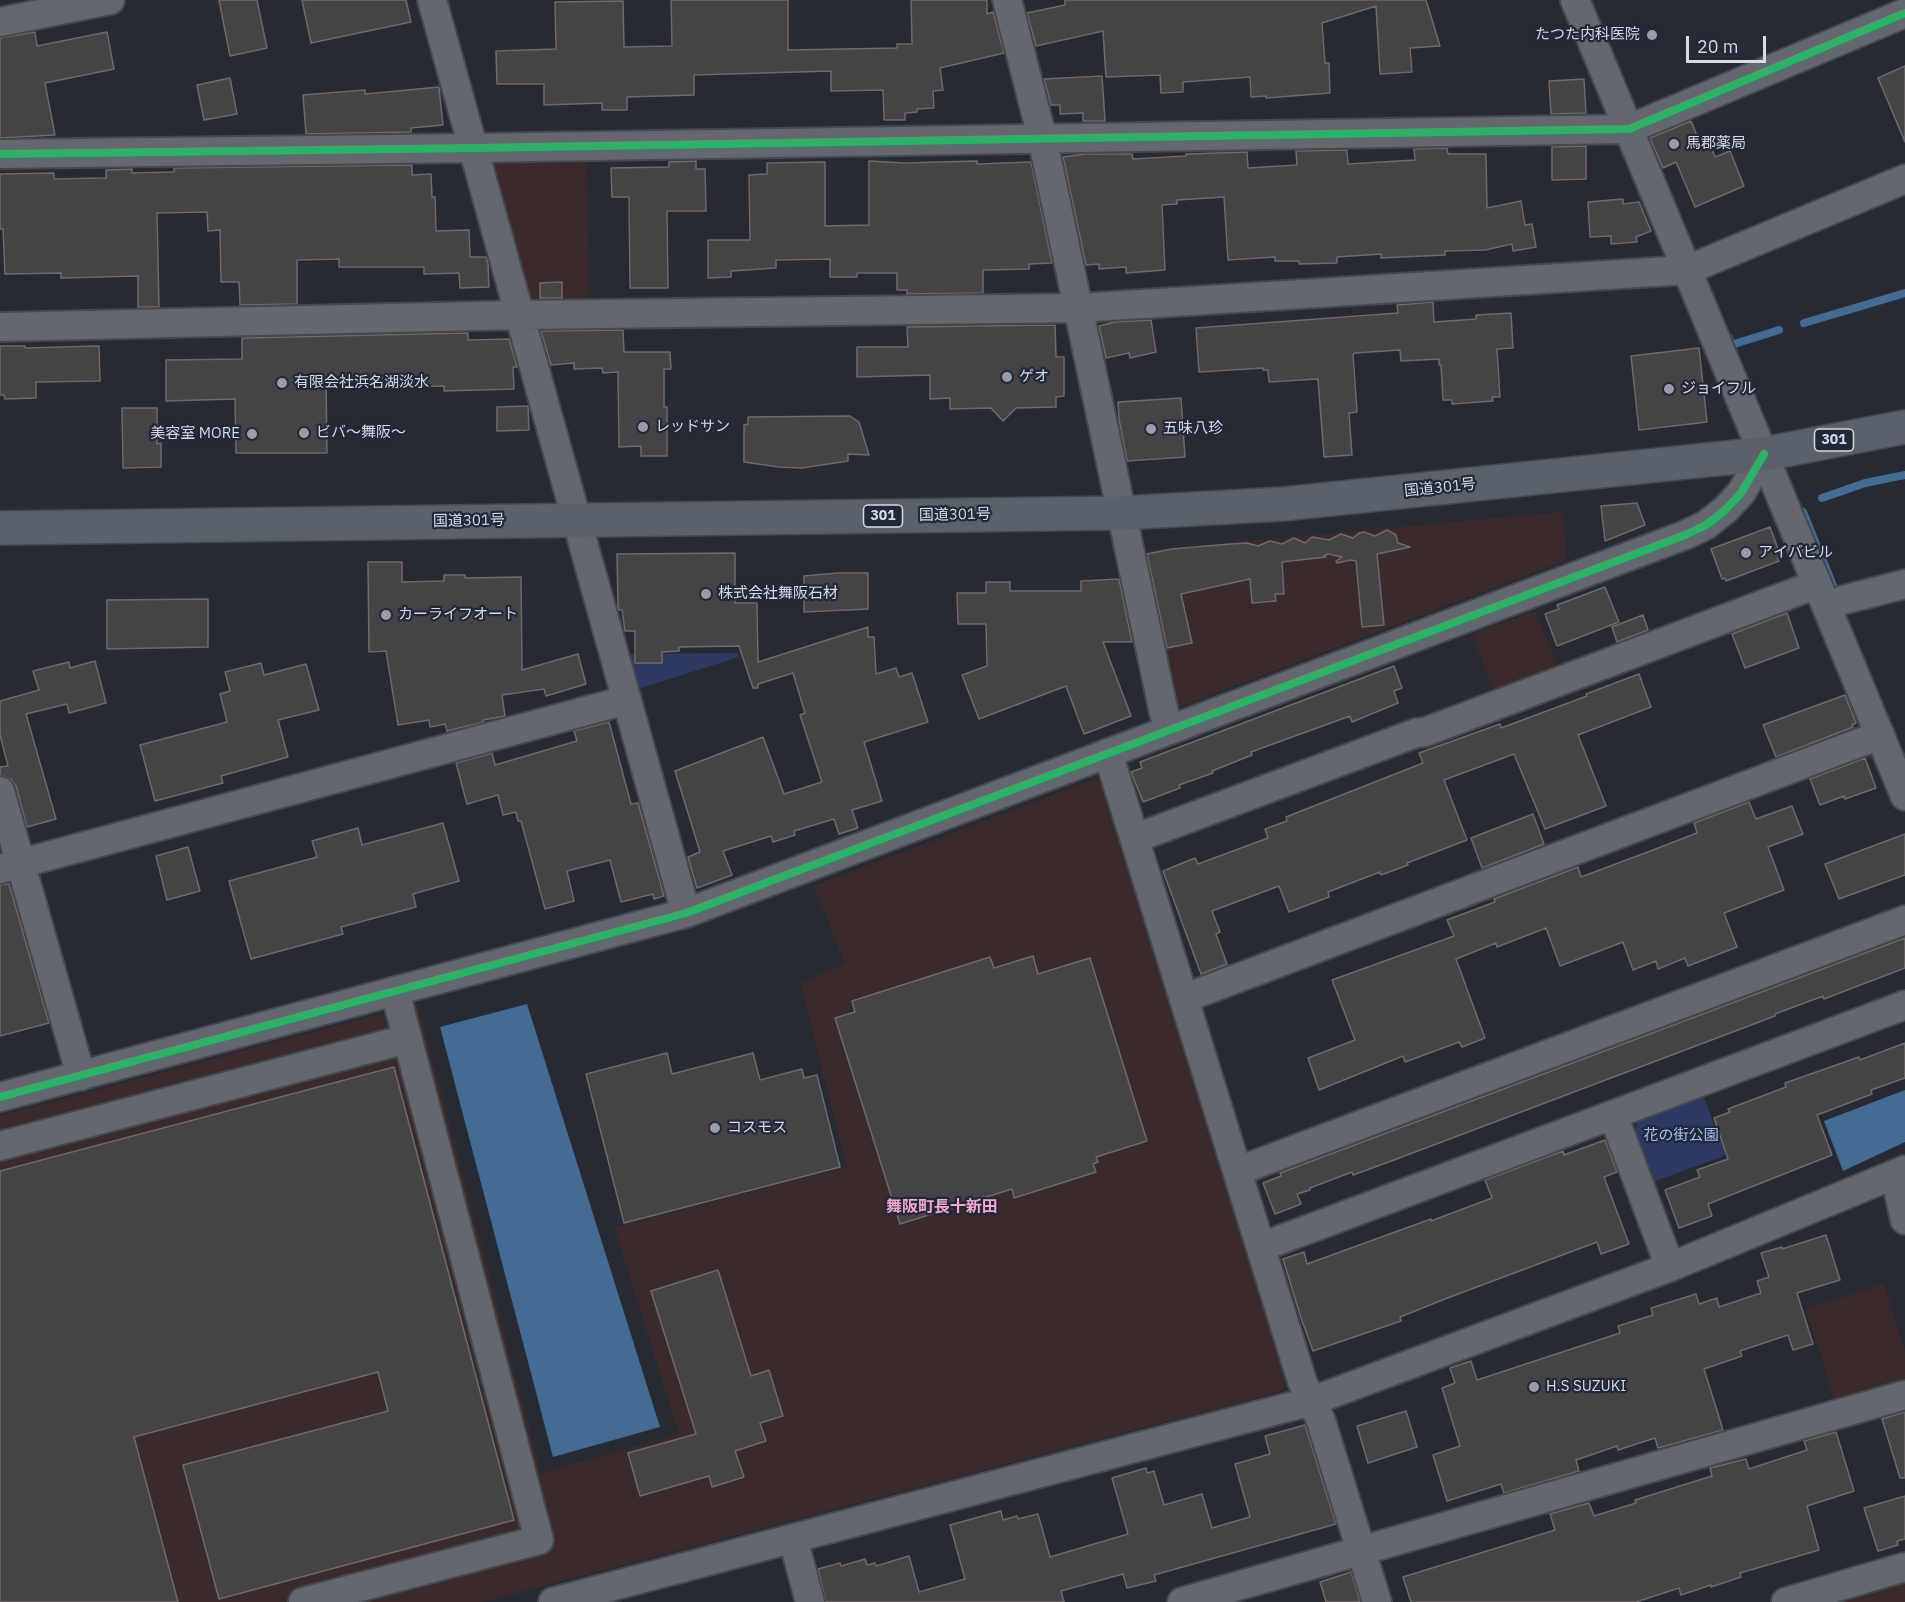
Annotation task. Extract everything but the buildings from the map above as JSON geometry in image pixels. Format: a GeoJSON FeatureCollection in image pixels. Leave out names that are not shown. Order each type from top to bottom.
{"type":"FeatureCollection","features":[{"type":"Feature","properties":{"kind":"highway","name":"国道301号"},"geometry":{"type":"LineString","coordinates":[[0,528],[1121,513],[1283,504],[1764,454],[1905,427]]}},
{"type":"Feature","properties":{"kind":"street"},"geometry":{"type":"LineString","coordinates":[[0,22],[110,0]]}},
{"type":"Feature","properties":{"kind":"street"},"geometry":{"type":"LineString","coordinates":[[432,0],[686,913]]}},
{"type":"Feature","properties":{"kind":"street"},"geometry":{"type":"LineString","coordinates":[[1007,0],[1042,137],[1164,713],[1170,730]]}},
{"type":"Feature","properties":{"kind":"street"},"geometry":{"type":"LineString","coordinates":[[1575,0],[1905,796]]}},
{"type":"Feature","properties":{"kind":"street"},"geometry":{"type":"LineString","coordinates":[[0,154],[1629,129],[1905,13]]}},
{"type":"Feature","properties":{"kind":"street"},"geometry":{"type":"LineString","coordinates":[[0,327],[520,315],[1078,308],[1687,270],[1905,179]]}},
{"type":"Feature","properties":{"kind":"street"},"geometry":{"type":"LineString","coordinates":[[0,1097],[686,913],[1685,535],[1706,525],[1725,510],[1741,493],[1764,454]]}},
{"type":"Feature","properties":{"kind":"street"},"geometry":{"type":"LineString","coordinates":[[1136,838],[1416,733],[1425,732],[1822,595],[1844,600],[1905,584]]}},
{"type":"Feature","properties":{"kind":"street"},"geometry":{"type":"LineString","coordinates":[[10,867],[627,700]]}},
{"type":"Feature","properties":{"kind":"street"},"geometry":{"type":"LineString","coordinates":[[1185,998],[1880,735]]}},
{"type":"Feature","properties":{"kind":"street"},"geometry":{"type":"LineString","coordinates":[[1108,753],[1302,1381],[1321,1421],[1377,1602]]}},
{"type":"Feature","properties":{"kind":"street"},"geometry":{"type":"LineString","coordinates":[[0,790],[10,867],[81,1076]]}},
{"type":"Feature","properties":{"kind":"street"},"geometry":{"type":"LineString","coordinates":[[1238,1171],[1905,920]]}},
{"type":"Feature","properties":{"kind":"street"},"geometry":{"type":"LineString","coordinates":[[303,1602],[539,1540],[395,991]]}},
{"type":"Feature","properties":{"kind":"street"},"geometry":{"type":"LineString","coordinates":[[1261,1247],[1905,1005]]}},
{"type":"Feature","properties":{"kind":"street"},"geometry":{"type":"LineString","coordinates":[[0,1146],[407,1038]]}},
{"type":"Feature","properties":{"kind":"street"},"geometry":{"type":"LineString","coordinates":[[1613,1115],[1670,1267]]}},
{"type":"Feature","properties":{"kind":"street"},"geometry":{"type":"LineString","coordinates":[[553,1602],[1312,1401],[1670,1267],[1900,1172],[1905,1220]]}},
{"type":"Feature","properties":{"kind":"street"},"geometry":{"type":"LineString","coordinates":[[1182,1602],[1905,1395]]}},
{"type":"Feature","properties":{"kind":"street"},"geometry":{"type":"LineString","coordinates":[[793,1539],[810,1602]]}},
{"type":"Feature","properties":{"kind":"street"},"geometry":{"type":"LineString","coordinates":[[1786,1602],[1905,1567]]}},
{"type":"Feature","properties":{"kind":"shaded area"},"geometry":{"type":"Polygon","coordinates":[[[587,154],[589,306],[530,307],[488,156],[587,154]]]}},
{"type":"Feature","properties":{"kind":"shaded area"},"geometry":{"type":"Polygon","coordinates":[[[1563,512],[1567,560],[1171,710],[1138,551],[1563,512]]]}},
{"type":"Feature","properties":{"kind":"shaded area"},"geometry":{"type":"Polygon","coordinates":[[[1536,611],[1560,673],[1496,697],[1472,634],[1536,611]]]}},
{"type":"Feature","properties":{"kind":"shaded area"},"geometry":{"type":"Polygon","coordinates":[[[1095,779],[1107,785],[1289,1378],[1282,1391],[483,1602],[0,1602],[0,1116],[418,1004],[541,1473],[679,1434],[614,1227],[847,1167],[800,983],[845,964],[814,886],[1095,779]]]}},
{"type":"Feature","properties":{"kind":"shaded area"},"geometry":{"type":"Polygon","coordinates":[[[527,1004],[660,1427],[553,1457],[440,1027],[527,1004]]]}},
{"type":"Feature","properties":{"kind":"shaded area"},"geometry":{"type":"Polygon","coordinates":[[[1905,1090],[1905,1142],[1843,1171],[1824,1121],[1905,1090]]]}},
{"type":"Feature","properties":{"kind":"shaded area"},"geometry":{"type":"Polygon","coordinates":[[[1884,1284],[1905,1352],[1905,1384],[1836,1404],[1806,1309],[1884,1284]]]}},
{"type":"Feature","properties":{"kind":"shaded area"},"geometry":{"type":"Polygon","coordinates":[[[1905,1581],[1905,1602],[1835,1602],[1905,1581]]]}},
{"type":"Feature","properties":{"kind":"green space"},"geometry":{"type":"Polygon","coordinates":[[[738,653],[739,657],[638,689],[628,654],[738,653]]]}},
{"type":"Feature","properties":{"kind":"green space","name":"花の街公園"},"geometry":{"type":"Polygon","coordinates":[[[1702,1093],[1726,1155],[1653,1182],[1634,1132],[1639,1118],[1702,1093]]]}},
{"type":"Feature","properties":{"kind":"waterway"},"geometry":{"type":"LineString","coordinates":[[1804,323],[1905,293]]}},
{"type":"Feature","properties":{"kind":"waterway"},"geometry":{"type":"LineString","coordinates":[[1729,338],[1731,345],[1779,330]]}},
{"type":"Feature","properties":{"kind":"waterway"},"geometry":{"type":"LineString","coordinates":[[1822,498],[1865,483],[1905,475]]}},
{"type":"Feature","properties":{"kind":"waterway"},"geometry":{"type":"LineString","coordinates":[[1803,512],[1836,593]]}},
{"type":"Feature","properties":{"kind":"cycle path"},"geometry":{"type":"LineString","coordinates":[[0,154],[1629,129],[1905,13]]}},
{"type":"Feature","properties":{"kind":"cycle path"},"geometry":{"type":"LineString","coordinates":[[0,1097],[686,913],[1685,535],[1706,525],[1725,510],[1741,493],[1764,454]]}},
{"type":"Feature","properties":{"kind":"place","name":"たつた内科医院"},"geometry":{"type":"Point","coordinates":[1652,35]}},
{"type":"Feature","properties":{"kind":"place","name":"馬郡薬局"},"geometry":{"type":"Point","coordinates":[1674,144]}},
{"type":"Feature","properties":{"kind":"place","name":"ゲオ"},"geometry":{"type":"Point","coordinates":[1007,377]}},
{"type":"Feature","properties":{"kind":"place","name":"有限会社浜名湖淡水"},"geometry":{"type":"Point","coordinates":[282,383]}},
{"type":"Feature","properties":{"kind":"place","name":"ジョイフル"},"geometry":{"type":"Point","coordinates":[1669,389]}},
{"type":"Feature","properties":{"kind":"place","name":"レッドサン"},"geometry":{"type":"Point","coordinates":[643,427]}},
{"type":"Feature","properties":{"kind":"place","name":"五味八珍"},"geometry":{"type":"Point","coordinates":[1151,429]}},
{"type":"Feature","properties":{"kind":"place","name":"ビバ～舞阪～"},"geometry":{"type":"Point","coordinates":[304,433]}},
{"type":"Feature","properties":{"kind":"place","name":"美容室 MORE"},"geometry":{"type":"Point","coordinates":[252,434]}},
{"type":"Feature","properties":{"kind":"place","name":"アイバビル"},"geometry":{"type":"Point","coordinates":[1746,553]}},
{"type":"Feature","properties":{"kind":"place","name":"株式会社舞阪石材"},"geometry":{"type":"Point","coordinates":[706,594]}},
{"type":"Feature","properties":{"kind":"place","name":"カーライフオート"},"geometry":{"type":"Point","coordinates":[386,615]}},
{"type":"Feature","properties":{"kind":"place","name":"コスモス"},"geometry":{"type":"Point","coordinates":[715,1128]}},
{"type":"Feature","properties":{"kind":"place","name":"H.S SUZUKI"},"geometry":{"type":"Point","coordinates":[1534,1387]}},
{"type":"Feature","properties":{"kind":"district","name":"舞阪町長十新田"},"geometry":{"type":"Point","coordinates":[942,1207]}}]}
